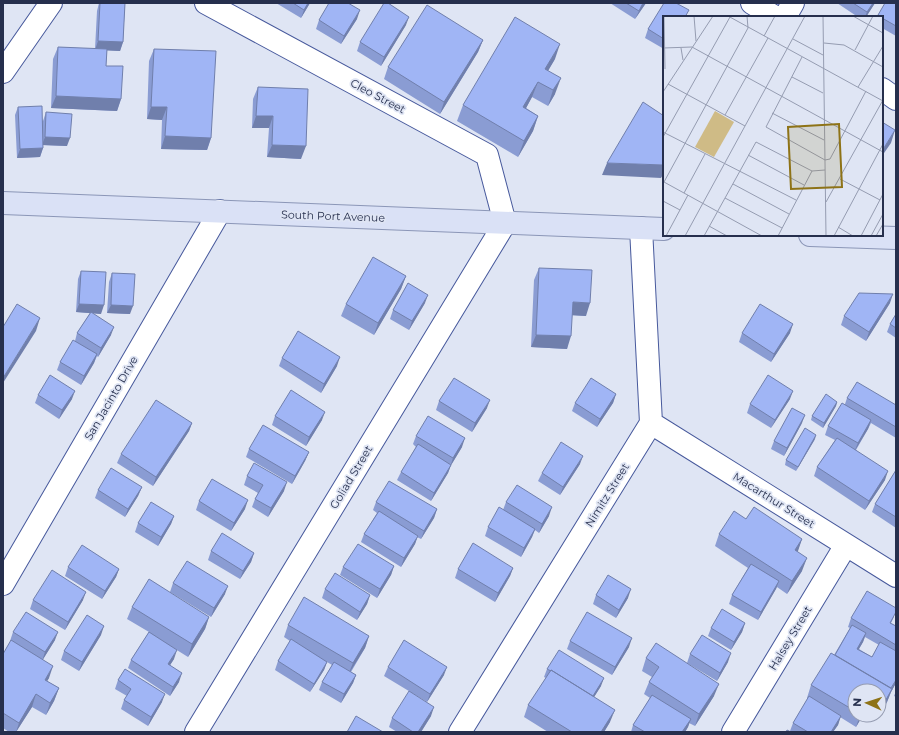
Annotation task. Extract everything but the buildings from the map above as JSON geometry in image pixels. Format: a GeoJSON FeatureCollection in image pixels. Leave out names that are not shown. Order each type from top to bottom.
{"type":"FeatureCollection","features":[{"type":"Feature","properties":{"kind":"main road","name":"South Port Avenue"},"geometry":{"type":"LineString","coordinates":[[3,203],[663,229]]}},
{"type":"Feature","properties":{"kind":"main road"},"geometry":{"type":"LineString","coordinates":[[839,236],[896,238]]}},
{"type":"Feature","properties":{"kind":"street"},"geometry":{"type":"LineString","coordinates":[[3,72],[51,3]]}},
{"type":"Feature","properties":{"kind":"street","name":"Cleo Street"},"geometry":{"type":"LineString","coordinates":[[206,3],[487,155],[505,223]]}},
{"type":"Feature","properties":{"kind":"street"},"geometry":{"type":"LineString","coordinates":[[752,3],[773,16]]}},
{"type":"Feature","properties":{"kind":"street"},"geometry":{"type":"LineString","coordinates":[[786,16],[793,3]]}},
{"type":"Feature","properties":{"kind":"street"},"geometry":{"type":"LineString","coordinates":[[883,90],[896,99]]}},
{"type":"Feature","properties":{"kind":"street","name":"San Jacinto Drive"},"geometry":{"type":"LineString","coordinates":[[3,584],[220,211]]}},
{"type":"Feature","properties":{"kind":"street","name":"Goliad Street"},"geometry":{"type":"LineString","coordinates":[[196,732],[505,223]]}},
{"type":"Feature","properties":{"kind":"street"},"geometry":{"type":"LineString","coordinates":[[641,228],[651,423]]}},
{"type":"Feature","properties":{"kind":"street","name":"Macarthur Street"},"geometry":{"type":"LineString","coordinates":[[651,423],[896,576]]}},
{"type":"Feature","properties":{"kind":"street","name":"Nimitz Street"},"geometry":{"type":"LineString","coordinates":[[460,732],[651,423]]}},
{"type":"Feature","properties":{"kind":"street","name":"Halsey Street"},"geometry":{"type":"LineString","coordinates":[[733,732],[846,545]]}}]}
